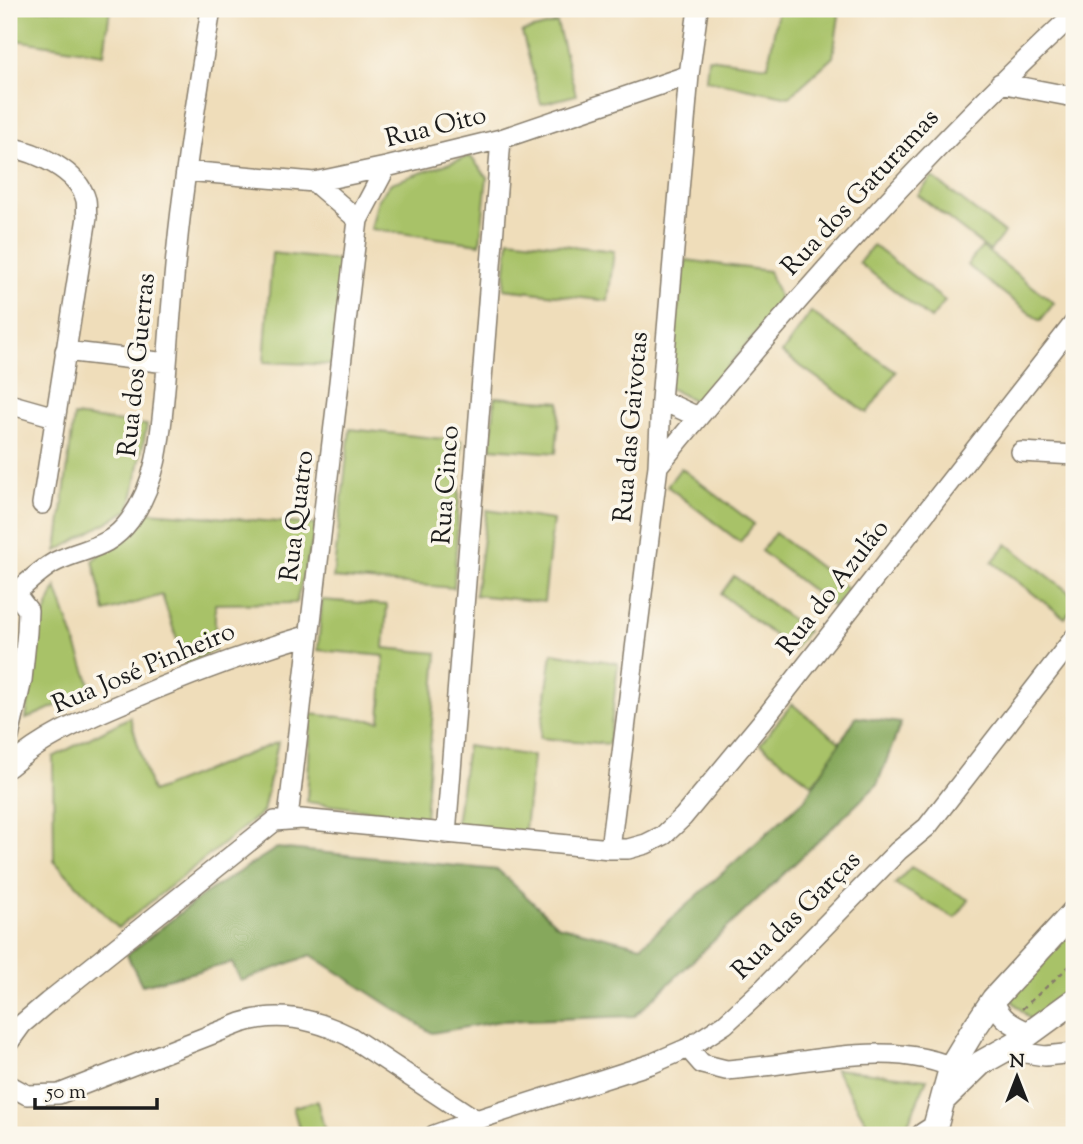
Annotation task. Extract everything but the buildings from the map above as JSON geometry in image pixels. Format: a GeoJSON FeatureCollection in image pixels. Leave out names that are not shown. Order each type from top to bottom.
{"type":"FeatureCollection","features":[{"type":"Feature","properties":{"kind":"main road"},"geometry":{"type":"LineString","coordinates":[[935,1133],[943,1102],[960,1070],[970,1034],[994,999],[1074,912]]}},
{"type":"Feature","properties":{"kind":"main road"},"geometry":{"type":"LineString","coordinates":[[960,1070],[1006,1050],[1074,1001]]}},
{"type":"Feature","properties":{"kind":"street","name":"Rua dos Guerras"},"geometry":{"type":"LineString","coordinates":[[9,737],[22,680],[27,632],[27,610],[12,593],[56,561],[100,547],[117,534],[138,509],[156,462],[186,171],[211,9]]}},
{"type":"Feature","properties":{"kind":"street","name":"Rua das Gaivotas"},"geometry":{"type":"LineString","coordinates":[[610,849],[657,466],[689,75],[698,9]]}},
{"type":"Feature","properties":{"kind":"street","name":"Rua dos Gaturamas"},"geometry":{"type":"LineString","coordinates":[[657,466],[804,291],[1000,83],[1074,14]]}},
{"type":"Feature","properties":{"kind":"street","name":"Rua Oito"},"geometry":{"type":"LineString","coordinates":[[186,171],[314,182],[501,139],[689,75]]}},
{"type":"Feature","properties":{"kind":"street"},"geometry":{"type":"LineString","coordinates":[[1000,83],[1074,97]]}},
{"type":"Feature","properties":{"kind":"street","name":"Rua Cinco"},"geometry":{"type":"LineString","coordinates":[[446,834],[501,139]]}},
{"type":"Feature","properties":{"kind":"street"},"geometry":{"type":"LineString","coordinates":[[16,148],[60,166],[86,199],[87,217],[42,504]]}},
{"type":"Feature","properties":{"kind":"street","name":"Rua Quatro"},"geometry":{"type":"LineString","coordinates":[[288,818],[358,220],[386,167]]}},
{"type":"Feature","properties":{"kind":"street"},"geometry":{"type":"LineString","coordinates":[[314,182],[358,220]]}},
{"type":"Feature","properties":{"kind":"street","name":"Rua do Azulão"},"geometry":{"type":"LineString","coordinates":[[288,818],[610,849],[628,849],[664,835],[683,817],[773,708],[1074,323]]}},
{"type":"Feature","properties":{"kind":"street"},"geometry":{"type":"LineString","coordinates":[[65,351],[167,363]]}},
{"type":"Feature","properties":{"kind":"street"},"geometry":{"type":"LineString","coordinates":[[661,400],[698,417]]}},
{"type":"Feature","properties":{"kind":"street"},"geometry":{"type":"LineString","coordinates":[[9,404],[55,417]]}},
{"type":"Feature","properties":{"kind":"street"},"geometry":{"type":"LineString","coordinates":[[1021,452],[1074,455]]}},
{"type":"Feature","properties":{"kind":"street","name":"Rua José Pinheiro"},"geometry":{"type":"LineString","coordinates":[[9,767],[39,743],[88,718],[184,677],[309,635]]}},
{"type":"Feature","properties":{"kind":"street","name":"Rua das Garças"},"geometry":{"type":"LineString","coordinates":[[434,1135],[479,1127],[651,1064],[688,1048],[725,1024],[898,851],[927,827],[1074,638]]}},
{"type":"Feature","properties":{"kind":"street"},"geometry":{"type":"LineString","coordinates":[[9,1042],[22,1024],[48,1002],[266,827],[275,821],[288,818]]}},
{"type":"Feature","properties":{"kind":"street"},"geometry":{"type":"LineString","coordinates":[[994,999],[999,1015],[1031,1033]]}},
{"type":"Feature","properties":{"kind":"street"},"geometry":{"type":"LineString","coordinates":[[9,1085],[27,1095],[59,1094],[241,1023],[272,1016],[326,1026],[349,1036],[479,1127]]}},
{"type":"Feature","properties":{"kind":"street"},"geometry":{"type":"LineString","coordinates":[[688,1048],[702,1064],[726,1070],[873,1054],[911,1057],[960,1070]]}},
{"type":"Feature","properties":{"kind":"street"},"geometry":{"type":"LineString","coordinates":[[1006,1050],[1045,1056],[1074,1053]]}},
{"type":"Feature","properties":{"kind":"path"},"geometry":{"type":"LineString","coordinates":[[1008,1022],[1074,962]]}},
{"type":"Feature","properties":{"kind":"green space"},"geometry":{"type":"Polygon","coordinates":[[[9,9],[110,9],[104,54],[9,39],[9,9]]]}},
{"type":"Feature","properties":{"kind":"green space"},"geometry":{"type":"Polygon","coordinates":[[[778,9],[840,9],[833,57],[789,97],[706,80],[708,58],[768,66],[778,9]]]}},
{"type":"Feature","properties":{"kind":"green space"},"geometry":{"type":"Polygon","coordinates":[[[557,23],[576,95],[541,104],[522,32],[557,23]]]}},
{"type":"Feature","properties":{"kind":"green space"},"geometry":{"type":"Polygon","coordinates":[[[470,156],[487,177],[480,244],[371,229],[378,199],[391,183],[470,156]]]}},
{"type":"Feature","properties":{"kind":"green space"},"geometry":{"type":"Polygon","coordinates":[[[932,177],[1004,233],[990,251],[918,195],[932,177]]]}},
{"type":"Feature","properties":{"kind":"green space"},"geometry":{"type":"Polygon","coordinates":[[[509,239],[614,251],[608,301],[504,289],[509,239]]]}},
{"type":"Feature","properties":{"kind":"green space"},"geometry":{"type":"Polygon","coordinates":[[[873,245],[945,301],[931,319],[859,263],[873,245]]]}},
{"type":"Feature","properties":{"kind":"green space"},"geometry":{"type":"Polygon","coordinates":[[[982,247],[1054,303],[1040,321],[967,265],[982,247]]]}},
{"type":"Feature","properties":{"kind":"green space"},"geometry":{"type":"Polygon","coordinates":[[[272,253],[344,261],[332,365],[264,362],[272,253]]]}},
{"type":"Feature","properties":{"kind":"green space"},"geometry":{"type":"Polygon","coordinates":[[[686,260],[769,271],[782,304],[697,402],[665,386],[686,260]]]}},
{"type":"Feature","properties":{"kind":"green space"},"geometry":{"type":"Polygon","coordinates":[[[811,312],[896,372],[867,413],[782,353],[811,312]]]}},
{"type":"Feature","properties":{"kind":"green space"},"geometry":{"type":"Polygon","coordinates":[[[495,397],[560,402],[556,453],[491,448],[495,397]]]}},
{"type":"Feature","properties":{"kind":"green space"},"geometry":{"type":"Polygon","coordinates":[[[74,416],[147,425],[130,509],[57,551],[74,416]]]}},
{"type":"Feature","properties":{"kind":"green space"},"geometry":{"type":"Polygon","coordinates":[[[350,429],[462,441],[454,588],[333,578],[350,429]]]}},
{"type":"Feature","properties":{"kind":"green space"},"geometry":{"type":"Polygon","coordinates":[[[681,468],[754,524],[740,542],[667,486],[681,468]]]}},
{"type":"Feature","properties":{"kind":"green space"},"geometry":{"type":"Polygon","coordinates":[[[487,510],[553,520],[544,602],[475,595],[487,510]]]}},
{"type":"Feature","properties":{"kind":"green space"},"geometry":{"type":"Polygon","coordinates":[[[148,512],[317,525],[296,603],[215,604],[215,650],[185,664],[162,595],[105,612],[93,560],[148,512]]]}},
{"type":"Feature","properties":{"kind":"green space"},"geometry":{"type":"Polygon","coordinates":[[[775,533],[848,589],[834,607],[761,551],[775,533]]]}},
{"type":"Feature","properties":{"kind":"green space"},"geometry":{"type":"Polygon","coordinates":[[[1007,544],[1074,596],[1074,606],[1065,618],[992,562],[1007,544]]]}},
{"type":"Feature","properties":{"kind":"green space"},"geometry":{"type":"Polygon","coordinates":[[[734,576],[807,631],[793,650],[721,594],[734,576]]]}},
{"type":"Feature","properties":{"kind":"green space"},"geometry":{"type":"Polygon","coordinates":[[[56,587],[92,690],[26,719],[37,634],[56,587]]]}},
{"type":"Feature","properties":{"kind":"green space"},"geometry":{"type":"Polygon","coordinates":[[[322,600],[387,605],[384,648],[437,653],[425,818],[307,802],[311,714],[380,721],[384,656],[318,650],[322,600]]]}},
{"type":"Feature","properties":{"kind":"green space"},"geometry":{"type":"Polygon","coordinates":[[[552,653],[618,663],[609,744],[540,738],[552,653]]]}},
{"type":"Feature","properties":{"kind":"green space"},"geometry":{"type":"Polygon","coordinates":[[[792,704],[843,745],[812,784],[760,744],[792,704]]]}},
{"type":"Feature","properties":{"kind":"green space"},"geometry":{"type":"Polygon","coordinates":[[[130,717],[152,792],[278,742],[263,812],[118,928],[54,861],[53,757],[130,717]]]}},
{"type":"Feature","properties":{"kind":"green space"},"geometry":{"type":"Polygon","coordinates":[[[856,717],[901,723],[877,785],[635,1016],[501,1021],[432,1033],[311,955],[241,981],[232,963],[142,985],[127,955],[204,894],[277,848],[498,870],[557,925],[641,946],[805,799],[856,717]]]}},
{"type":"Feature","properties":{"kind":"green space"},"geometry":{"type":"Polygon","coordinates":[[[467,746],[533,756],[524,838],[455,831],[467,746]]]}},
{"type":"Feature","properties":{"kind":"green space"},"geometry":{"type":"Polygon","coordinates":[[[911,867],[969,900],[955,918],[895,884],[911,867]]]}},
{"type":"Feature","properties":{"kind":"green space"},"geometry":{"type":"Polygon","coordinates":[[[1074,924],[1074,988],[1033,1022],[1007,996],[1074,924]]]}},
{"type":"Feature","properties":{"kind":"green space"},"geometry":{"type":"Polygon","coordinates":[[[835,1069],[927,1079],[903,1135],[859,1135],[868,1125],[835,1069]]]}},
{"type":"Feature","properties":{"kind":"green space"},"geometry":{"type":"Polygon","coordinates":[[[317,1101],[326,1135],[301,1135],[293,1107],[317,1101]]]}}]}
